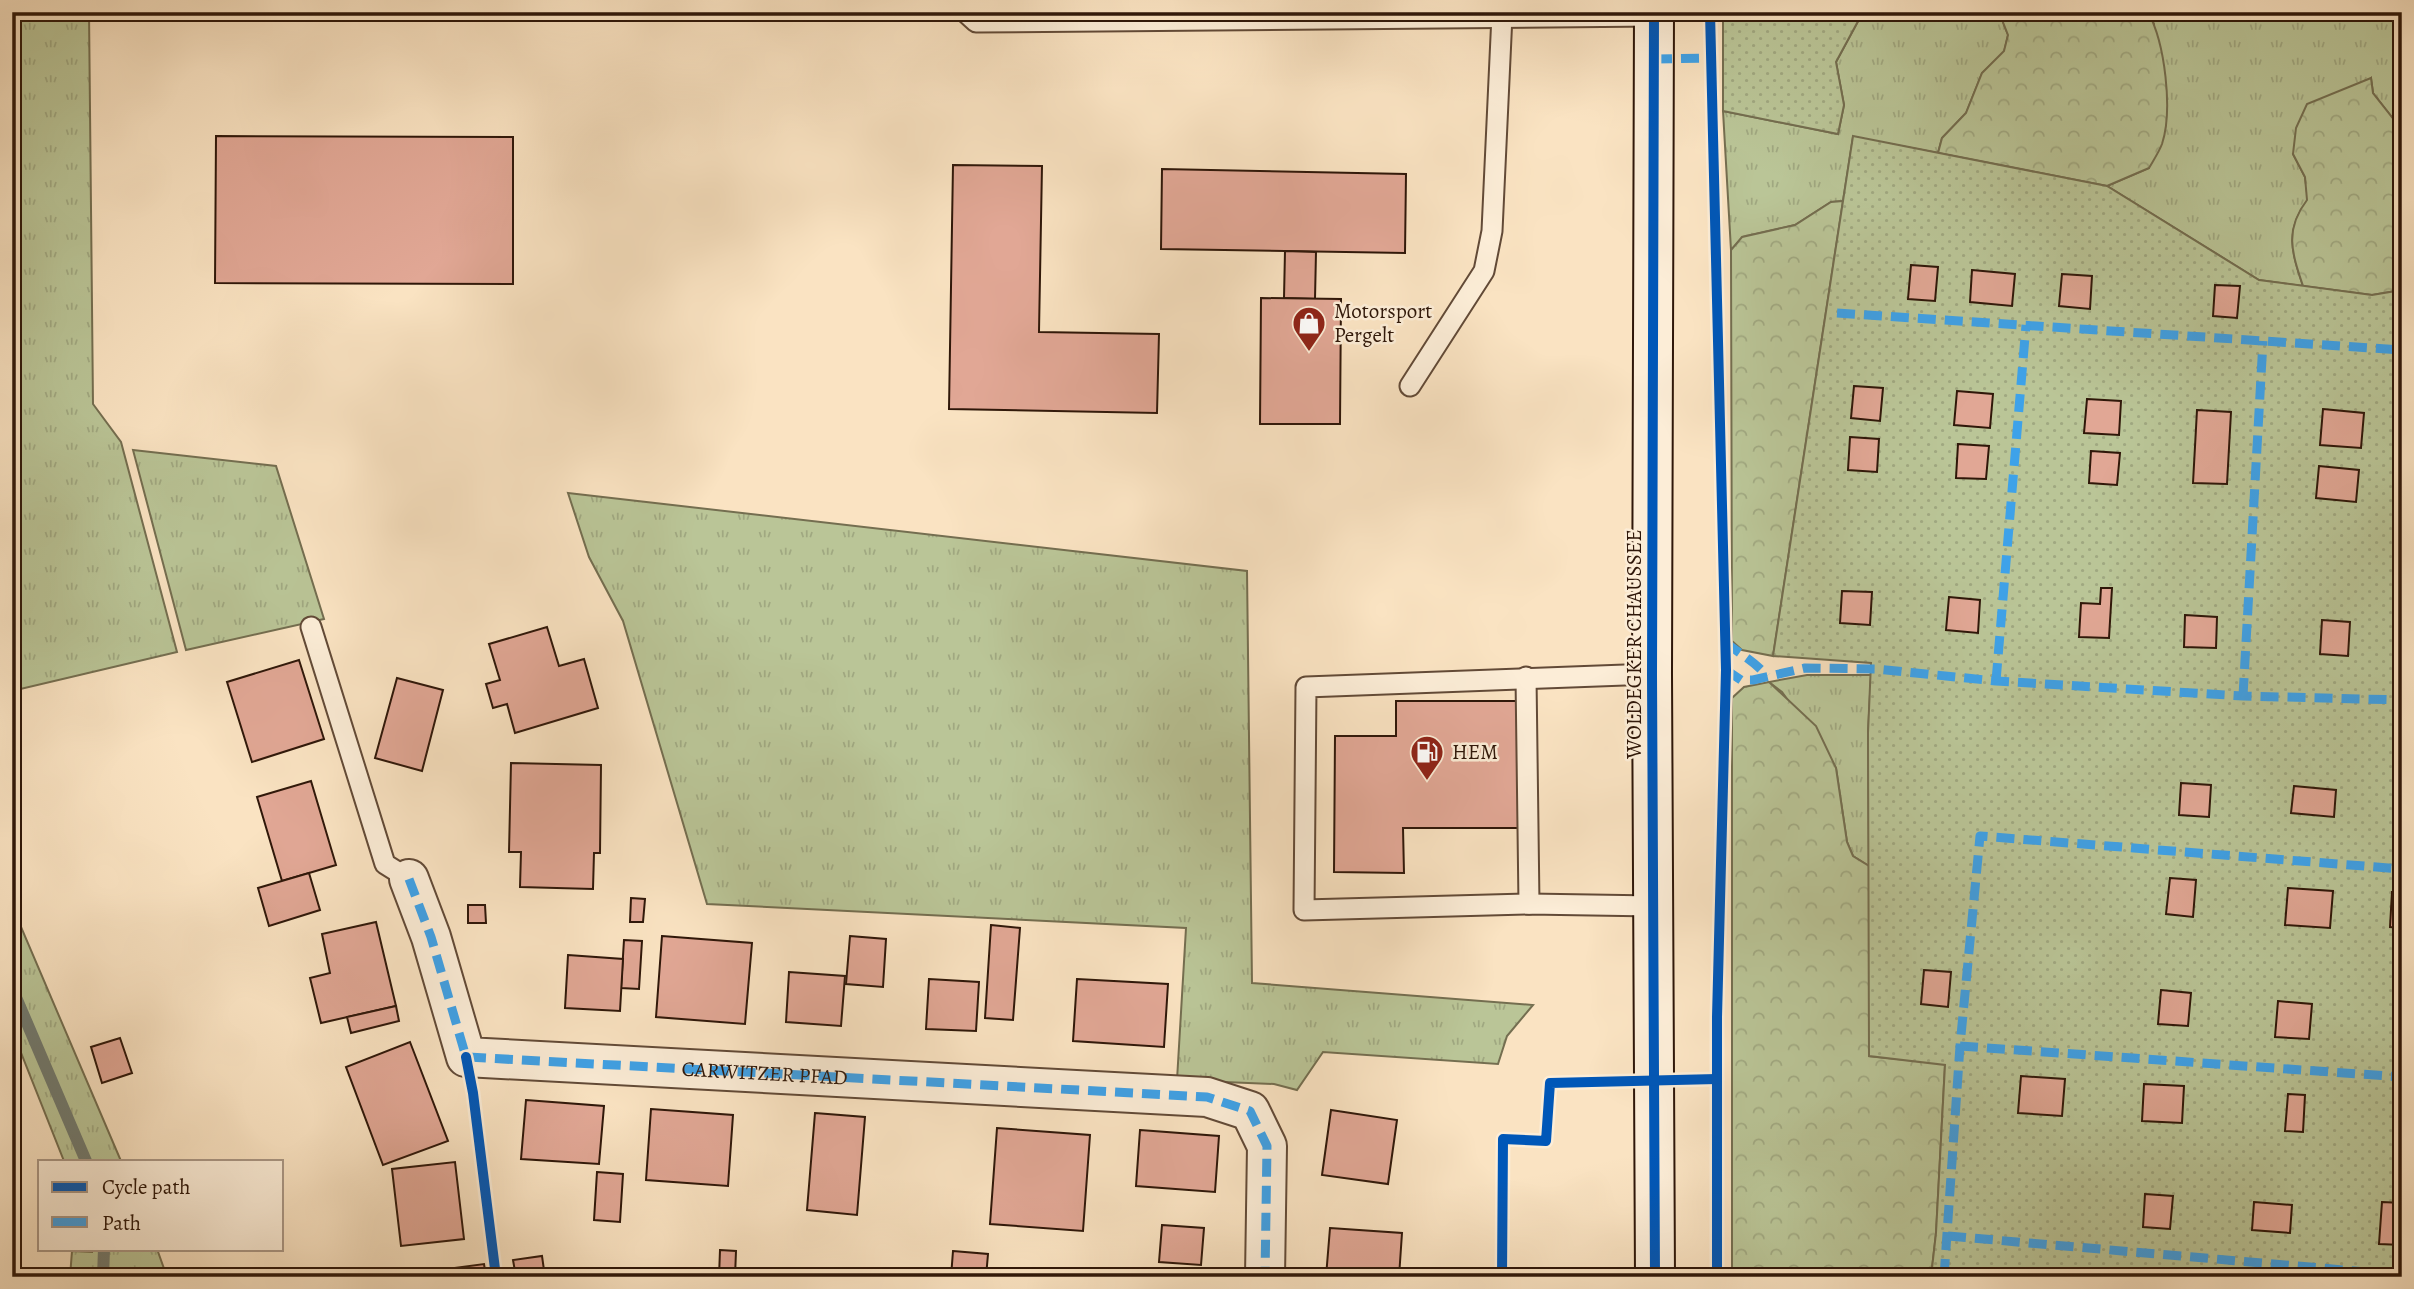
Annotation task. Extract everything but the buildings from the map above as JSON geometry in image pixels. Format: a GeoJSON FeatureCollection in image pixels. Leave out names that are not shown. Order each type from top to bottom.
{"type":"FeatureCollection","features":[{"type":"Feature","properties":{"kind":"main road","name":"WOLDEGKER CHAUSSEE"},"geometry":{"type":"LineString","coordinates":[[1654,14],[1652,674],[1656,1277]]}},
{"type":"Feature","properties":{"kind":"main road","name":"CARWITZER PFAD"},"geometry":{"type":"LineString","coordinates":[[409,878],[431,937],[467,1058],[1207,1097],[1251,1111],[1267,1146],[1265,1277]]}},
{"type":"Feature","properties":{"kind":"lane"},"geometry":{"type":"LineString","coordinates":[[965,12],[976,22],[1071,17],[1654,14]]}},
{"type":"Feature","properties":{"kind":"lane"},"geometry":{"type":"LineString","coordinates":[[1410,386],[1484,271],[1492,231],[1502,15]]}},
{"type":"Feature","properties":{"kind":"lane"},"geometry":{"type":"LineString","coordinates":[[312,627],[385,864],[409,878]]}},
{"type":"Feature","properties":{"kind":"lane"},"geometry":{"type":"LineString","coordinates":[[1652,674],[1306,687],[1304,910],[1529,904],[1654,906]]}},
{"type":"Feature","properties":{"kind":"lane"},"geometry":{"type":"LineString","coordinates":[[1526,677],[1529,904]]}},
{"type":"Feature","properties":{"kind":"green space"},"geometry":{"type":"Polygon","coordinates":[[[12,12],[89,12],[93,404],[121,442],[177,652],[12,691],[12,12]]]}},
{"type":"Feature","properties":{"kind":"green space"},"geometry":{"type":"Polygon","coordinates":[[[1723,12],[1863,12],[1836,62],[1844,105],[1838,134],[1723,111],[1723,12]]]}},
{"type":"Feature","properties":{"kind":"green space"},"geometry":{"type":"Polygon","coordinates":[[[1863,12],[1999,12],[2008,35],[2004,52],[1982,73],[1966,113],[1942,138],[1938,153],[1853,137],[1843,201],[1831,202],[1795,225],[1743,237],[1731,250],[1723,111],[1838,134],[1844,105],[1836,62],[1863,12]]]}},
{"type":"Feature","properties":{"kind":"green space"},"geometry":{"type":"Polygon","coordinates":[[[1999,12],[2148,12],[2163,58],[2167,95],[2162,144],[2149,168],[2107,186],[1938,153],[1942,138],[1966,113],[1982,73],[2004,51],[2008,35],[1999,12]]]}},
{"type":"Feature","properties":{"kind":"green space"},"geometry":{"type":"Polygon","coordinates":[[[2148,12],[2402,12],[2402,130],[2373,93],[2371,78],[2293,154],[2305,177],[2308,200],[2296,221],[2292,242],[2303,286],[2259,280],[2107,186],[2149,168],[2154,24],[2148,12]]]}},
{"type":"Feature","properties":{"kind":"green space"},"geometry":{"type":"Polygon","coordinates":[[[2371,78],[2373,93],[2402,130],[2402,290],[2372,295],[2303,286],[2292,242],[2295,221],[2307,200],[2305,177],[2293,154],[2296,128],[2307,104],[2371,78]]]}},
{"type":"Feature","properties":{"kind":"green space"},"geometry":{"type":"Polygon","coordinates":[[[1853,136],[2107,186],[2259,280],[2372,295],[2402,290],[2402,1277],[1931,1277],[1945,1065],[1869,1056],[1868,733],[1871,663],[1773,656],[1853,136]]]}},
{"type":"Feature","properties":{"kind":"green space"},"geometry":{"type":"Polygon","coordinates":[[[1843,201],[1773,656],[1742,650],[1732,641],[1731,250],[1742,237],[1795,225],[1831,202],[1843,201]]]}},
{"type":"Feature","properties":{"kind":"green space"},"geometry":{"type":"Polygon","coordinates":[[[133,450],[276,466],[324,619],[186,650],[133,450]]]}},
{"type":"Feature","properties":{"kind":"green space"},"geometry":{"type":"Polygon","coordinates":[[[568,493],[1247,571],[1252,983],[1533,1005],[1507,1036],[1498,1064],[1323,1052],[1297,1090],[1274,1084],[1177,1080],[1186,928],[707,904],[623,621],[589,557],[568,493]]]}},
{"type":"Feature","properties":{"kind":"green space"},"geometry":{"type":"Polygon","coordinates":[[[1807,675],[1871,675],[1868,733],[1869,866],[1853,856],[1847,842],[1836,768],[1782,692],[1769,682],[1807,675]]]}},
{"type":"Feature","properties":{"kind":"green space"},"geometry":{"type":"Polygon","coordinates":[[[1769,682],[1816,726],[1836,768],[1847,842],[1853,856],[1869,866],[1869,1056],[1945,1064],[1936,1233],[1931,1277],[1732,1277],[1732,698],[1744,687],[1769,682]]]}},
{"type":"Feature","properties":{"kind":"green space"},"geometry":{"type":"Polygon","coordinates":[[[12,903],[121,1160],[64,1160],[12,1030],[12,903]]]}},
{"type":"Feature","properties":{"kind":"green space"},"geometry":{"type":"Polygon","coordinates":[[[157,1250],[167,1277],[70,1277],[72,1251],[157,1250]]]}},
{"type":"Feature","properties":{"kind":"waterway"},"geometry":{"type":"LineString","coordinates":[[12,988],[86,1160]]}},
{"type":"Feature","properties":{"kind":"waterway"},"geometry":{"type":"LineString","coordinates":[[103,1277],[104,1250]]}},
{"type":"Feature","properties":{"kind":"marked path"},"geometry":{"type":"LineString","coordinates":[[1654,59],[1710,58]]}},
{"type":"Feature","properties":{"kind":"marked path"},"geometry":{"type":"LineString","coordinates":[[1837,313],[2402,350]]}},
{"type":"Feature","properties":{"kind":"marked path"},"geometry":{"type":"LineString","coordinates":[[1996,681],[2026,325]]}},
{"type":"Feature","properties":{"kind":"marked path"},"geometry":{"type":"LineString","coordinates":[[2243,696],[2263,341]]}},
{"type":"Feature","properties":{"kind":"marked path"},"geometry":{"type":"LineString","coordinates":[[1725,642],[1767,676]]}},
{"type":"Feature","properties":{"kind":"marked path"},"geometry":{"type":"LineString","coordinates":[[1726,670],[1741,680],[1753,680],[1805,668],[1876,669],[1996,681],[2243,696],[2402,700]]}},
{"type":"Feature","properties":{"kind":"marked path"},"geometry":{"type":"LineString","coordinates":[[1944,1277],[1960,1046],[1980,836],[2402,869]]}},
{"type":"Feature","properties":{"kind":"marked path"},"geometry":{"type":"LineString","coordinates":[[409,879],[431,937],[466,1057],[1207,1097],[1250,1111],[1267,1146],[1265,1277]]}},
{"type":"Feature","properties":{"kind":"marked path"},"geometry":{"type":"LineString","coordinates":[[1960,1046],[2402,1077]]}},
{"type":"Feature","properties":{"kind":"marked path"},"geometry":{"type":"LineString","coordinates":[[1948,1236],[2402,1275]]}},
{"type":"Feature","properties":{"kind":"cycle path"},"geometry":{"type":"LineString","coordinates":[[1654,12],[1652,674],[1655,1277]]}},
{"type":"Feature","properties":{"kind":"cycle path"},"geometry":{"type":"LineString","coordinates":[[1710,12],[1726,670],[1717,1017],[1717,1277]]}},
{"type":"Feature","properties":{"kind":"cycle path"},"geometry":{"type":"LineString","coordinates":[[466,1057],[496,1277]]}},
{"type":"Feature","properties":{"kind":"cycle path"},"geometry":{"type":"LineString","coordinates":[[1502,1277],[1503,1139],[1546,1141],[1550,1083],[1717,1079]]}},
{"type":"Feature","properties":{"kind":"place","name":"Motorsport Pergelt"},"geometry":{"type":"Point","coordinates":[1309,353]}},
{"type":"Feature","properties":{"kind":"place","name":"HEM"},"geometry":{"type":"Point","coordinates":[1427,782]}}]}
